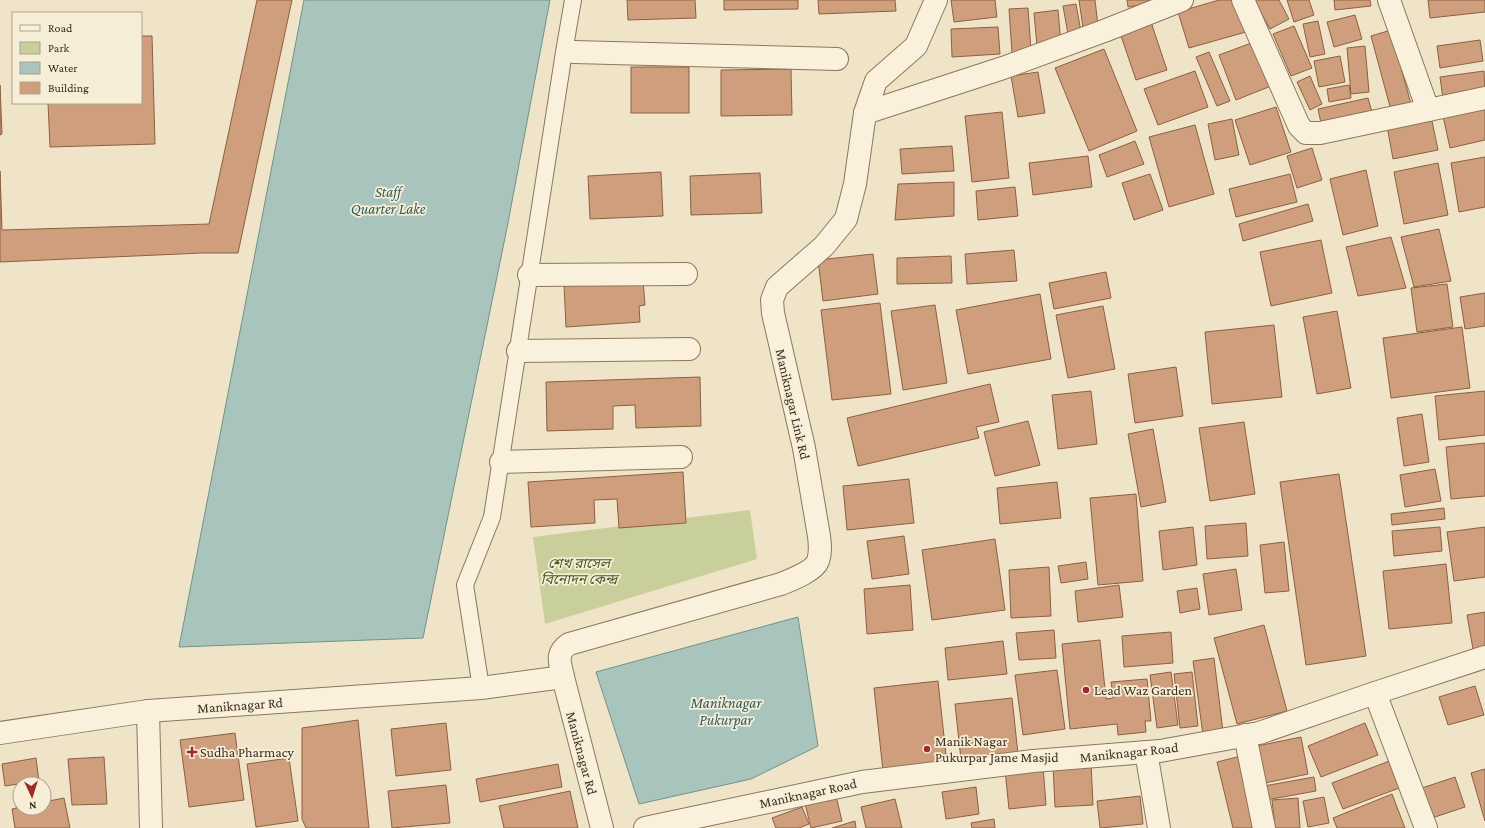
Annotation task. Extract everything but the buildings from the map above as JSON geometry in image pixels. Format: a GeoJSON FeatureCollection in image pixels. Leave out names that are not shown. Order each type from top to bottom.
{"type":"FeatureCollection","features":[{"type":"Feature","properties":{"kind":"street","name":"Maniknagar Link Rd"},"geometry":{"type":"LineString","coordinates":[[562,677],[559,655],[562,648],[569,644],[781,584],[800,576],[817,562],[820,549],[819,536],[804,448],[773,313],[772,300],[776,287],[824,246],[846,219],[855,184],[865,113],[876,81],[916,46],[936,0]]}},
{"type":"Feature","properties":{"kind":"street"},"geometry":{"type":"LineString","coordinates":[[865,113],[1003,68],[1104,31],[1182,0]]}},
{"type":"Feature","properties":{"kind":"street"},"geometry":{"type":"LineString","coordinates":[[1243,0],[1299,126],[1306,133],[1320,133],[1485,98]]}},
{"type":"Feature","properties":{"kind":"street"},"geometry":{"type":"LineString","coordinates":[[1388,0],[1428,110]]}},
{"type":"Feature","properties":{"kind":"street"},"geometry":{"type":"LineString","coordinates":[[574,52],[837,59]]}},
{"type":"Feature","properties":{"kind":"street"},"geometry":{"type":"LineString","coordinates":[[529,275],[686,274]]}},
{"type":"Feature","properties":{"kind":"street"},"geometry":{"type":"LineString","coordinates":[[518,351],[689,348]]}},
{"type":"Feature","properties":{"kind":"street"},"geometry":{"type":"LineString","coordinates":[[501,462],[681,457]]}},
{"type":"Feature","properties":{"kind":"street","name":"Maniknagar Road"},"geometry":{"type":"LineString","coordinates":[[645,828],[862,782],[1033,761],[1160,751],[1259,733],[1485,657]]}},
{"type":"Feature","properties":{"kind":"street","name":"Maniknagar Rd"},"geometry":{"type":"LineString","coordinates":[[0,734],[148,711],[481,688],[562,677],[602,828]]}},
{"type":"Feature","properties":{"kind":"street"},"geometry":{"type":"LineString","coordinates":[[1375,693],[1426,828]]}},
{"type":"Feature","properties":{"kind":"street"},"geometry":{"type":"LineString","coordinates":[[148,711],[151,828]]}},
{"type":"Feature","properties":{"kind":"street"},"geometry":{"type":"LineString","coordinates":[[1245,735],[1264,828]]}},
{"type":"Feature","properties":{"kind":"street"},"geometry":{"type":"LineString","coordinates":[[1146,752],[1159,828]]}},
{"type":"Feature","properties":{"kind":"lane"},"geometry":{"type":"LineString","coordinates":[[481,688],[465,585],[492,517],[573,0]]}},
{"type":"Feature","properties":{"kind":"green space","name":"শেখ রাসেল বিনোদন কেন্দ্র"},"geometry":{"type":"Polygon","coordinates":[[[750,510],[757,559],[545,624],[533,537],[750,510]]]}},
{"type":"Feature","properties":{"kind":"water","name":"Staff Quarter Lake"},"geometry":{"type":"Polygon","coordinates":[[[304,0],[550,0],[507,228],[423,638],[179,647],[304,0]]]}},
{"type":"Feature","properties":{"kind":"water","name":"Maniknagar Pukurpar"},"geometry":{"type":"Polygon","coordinates":[[[798,617],[818,746],[751,779],[639,804],[596,672],[798,617]]]}},
{"type":"Feature","properties":{"kind":"place","name":"Lead Waz Garden"},"geometry":{"type":"Point","coordinates":[1086,690]}},
{"type":"Feature","properties":{"kind":"place","name":"Manik Nagar Pukurpar Jame Masjid"},"geometry":{"type":"Point","coordinates":[927,749]}},
{"type":"Feature","properties":{"kind":"place","name":"Sudha Pharmacy"},"geometry":{"type":"Point","coordinates":[192,752]}}]}
